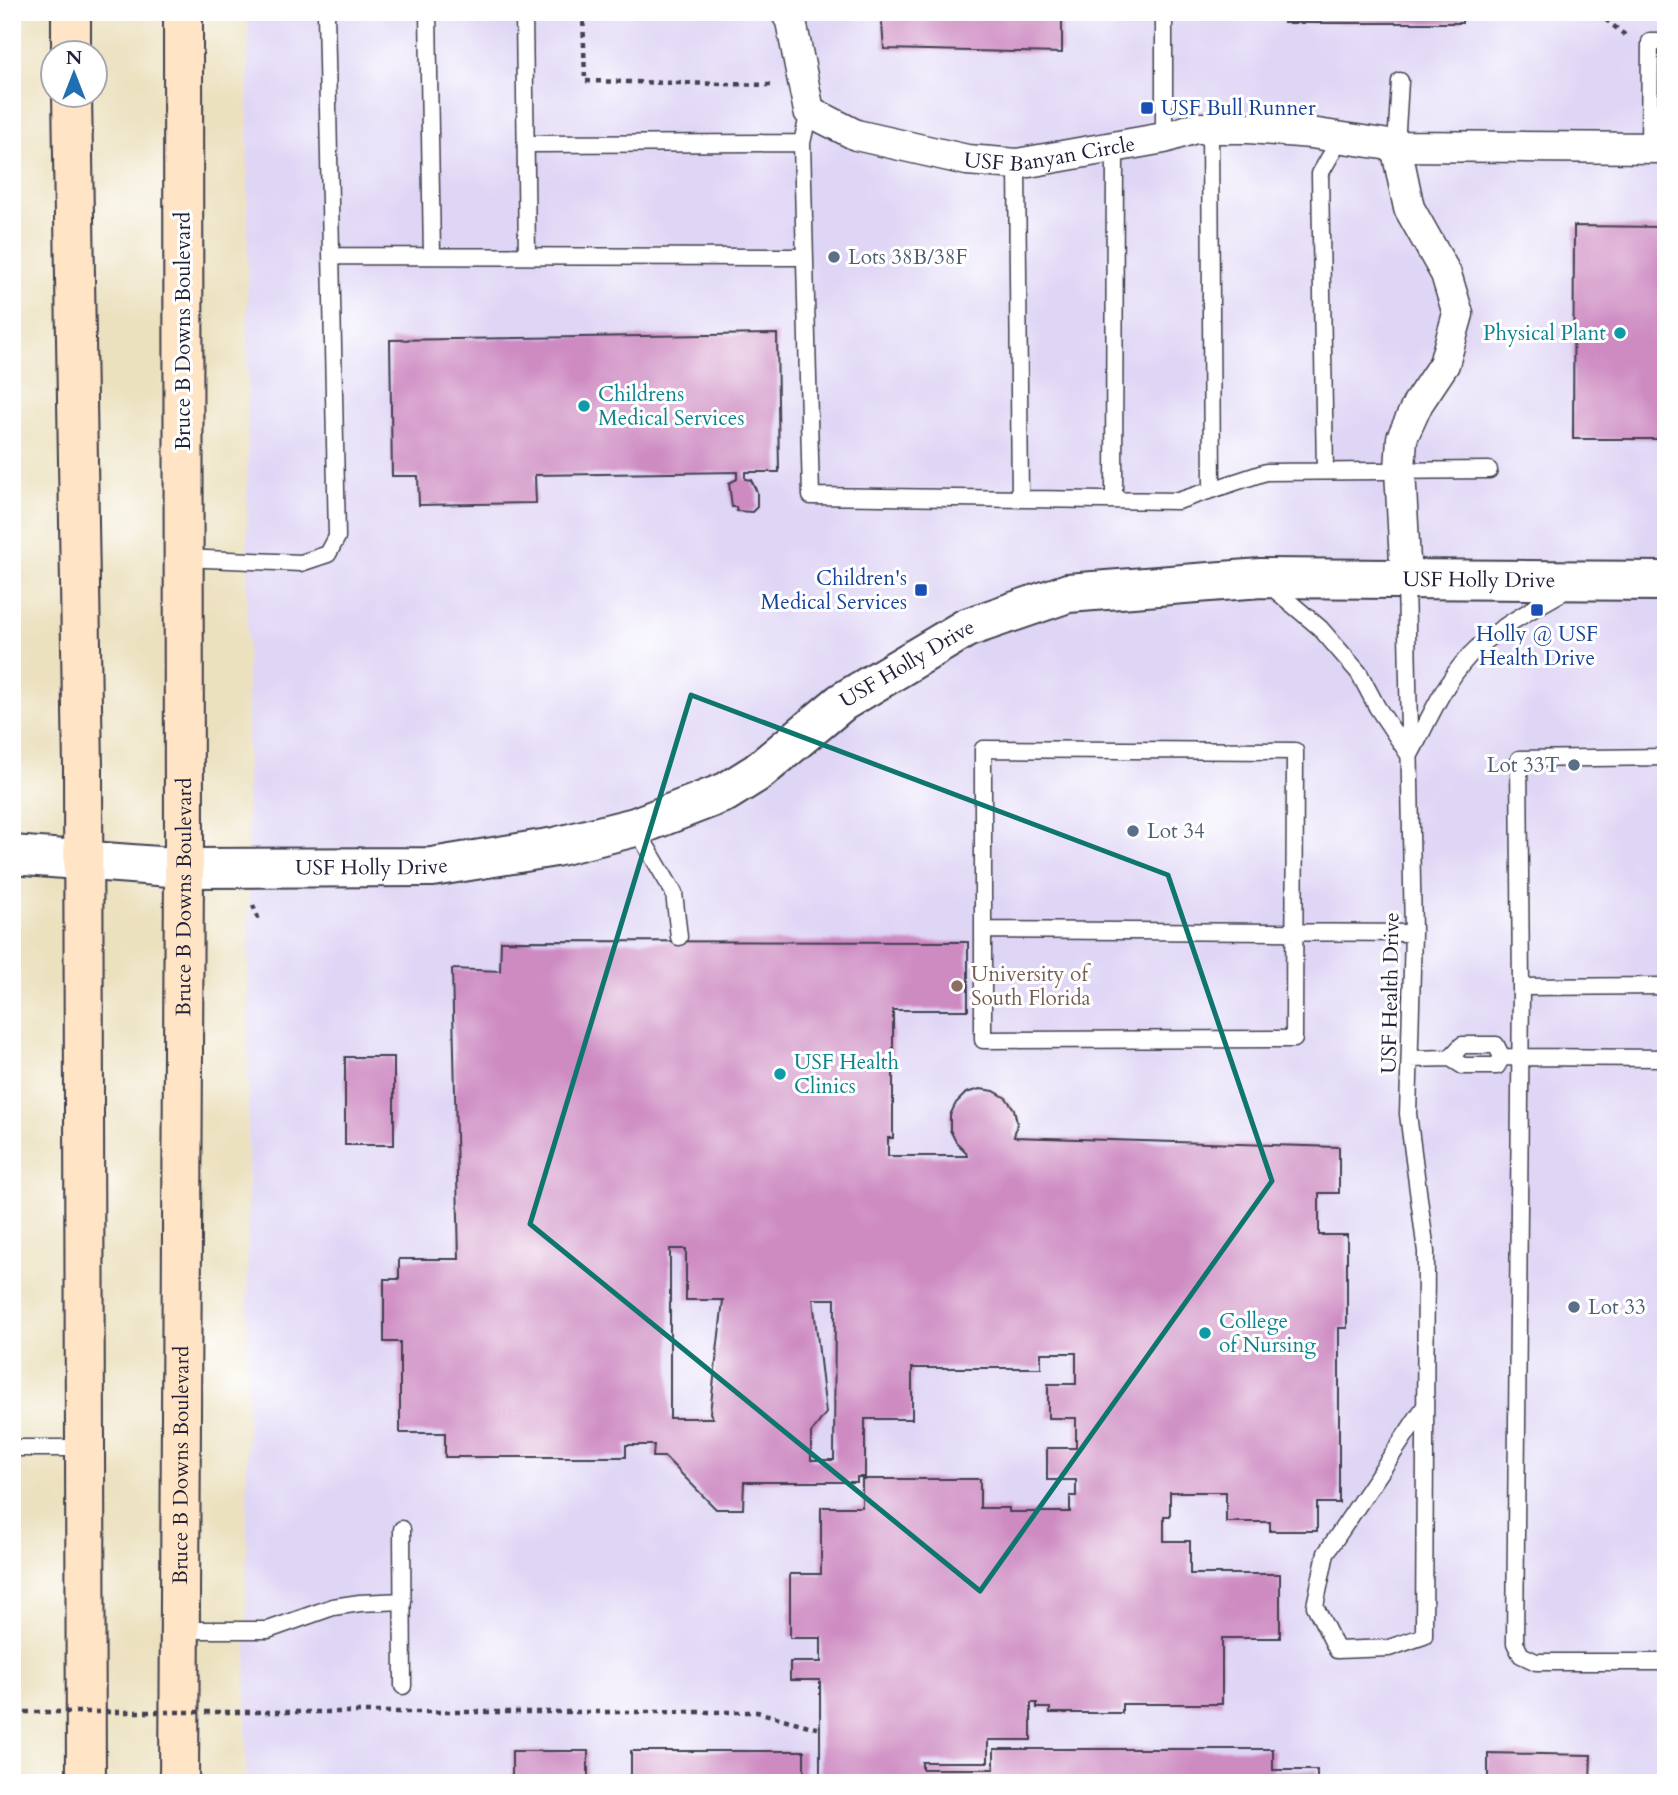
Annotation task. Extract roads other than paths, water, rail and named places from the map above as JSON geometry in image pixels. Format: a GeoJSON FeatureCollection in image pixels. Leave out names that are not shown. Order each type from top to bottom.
{"type":"FeatureCollection","features":[{"type":"Feature","properties":{"kind":"main road"},"geometry":{"type":"LineString","coordinates":[[71,12],[71,38]]}},
{"type":"Feature","properties":{"kind":"main road","name":"Bruce B Downs Boulevard"},"geometry":{"type":"LineString","coordinates":[[179,1783],[184,868],[183,12]]}},
{"type":"Feature","properties":{"kind":"main road"},"geometry":{"type":"LineString","coordinates":[[72,108],[82,727],[86,1783]]}},
{"type":"Feature","properties":{"kind":"street"},"geometry":{"type":"LineString","coordinates":[[786,12],[791,21],[806,97]]}},
{"type":"Feature","properties":{"kind":"street","name":"USF Banyan Circle"},"geometry":{"type":"LineString","coordinates":[[806,97],[856,135],[967,160],[1017,164],[1164,138],[1195,128],[1249,128],[1396,146],[1657,148]]}},
{"type":"Feature","properties":{"kind":"street"},"geometry":{"type":"LineString","coordinates":[[1396,146],[1409,208],[1446,274],[1458,314],[1444,364],[1418,403],[1402,438],[1400,470],[1406,580]]}},
{"type":"Feature","properties":{"kind":"street","name":"USF Holly Drive"},"geometry":{"type":"LineString","coordinates":[[12,855],[184,868],[432,867],[555,847],[635,827],[726,792],[758,772],[842,702],[966,628],[1068,593],[1261,578],[1666,582]]}},
{"type":"Feature","properties":{"kind":"lane"},"geometry":{"type":"LineString","coordinates":[[183,558],[301,563],[328,554],[337,537],[326,12]]}},
{"type":"Feature","properties":{"kind":"lane"},"geometry":{"type":"LineString","coordinates":[[428,12],[432,255]]}},
{"type":"Feature","properties":{"kind":"lane"},"geometry":{"type":"LineString","coordinates":[[524,12],[527,256]]}},
{"type":"Feature","properties":{"kind":"lane"},"geometry":{"type":"LineString","coordinates":[[1164,12],[1164,138]]}},
{"type":"Feature","properties":{"kind":"lane"},"geometry":{"type":"LineString","coordinates":[[1657,148],[1650,42],[1666,42]]}},
{"type":"Feature","properties":{"kind":"lane"},"geometry":{"type":"LineString","coordinates":[[1396,146],[1400,81]]}},
{"type":"Feature","properties":{"kind":"lane"},"geometry":{"type":"LineString","coordinates":[[806,97],[803,143],[811,496],[1178,501],[1266,472],[1489,470]]}},
{"type":"Feature","properties":{"kind":"lane"},"geometry":{"type":"LineString","coordinates":[[1210,128],[1212,490]]}},
{"type":"Feature","properties":{"kind":"lane"},"geometry":{"type":"LineString","coordinates":[[1325,471],[1320,174],[1341,138]]}},
{"type":"Feature","properties":{"kind":"lane"},"geometry":{"type":"LineString","coordinates":[[526,144],[803,143]]}},
{"type":"Feature","properties":{"kind":"lane"},"geometry":{"type":"LineString","coordinates":[[1114,500],[1115,147]]}},
{"type":"Feature","properties":{"kind":"lane"},"geometry":{"type":"LineString","coordinates":[[1017,164],[1020,499]]}},
{"type":"Feature","properties":{"kind":"lane"},"geometry":{"type":"LineString","coordinates":[[331,256],[805,257]]}},
{"type":"Feature","properties":{"kind":"lane"},"geometry":{"type":"LineString","coordinates":[[1261,578],[1320,628],[1359,673],[1377,707],[1409,755],[1452,677],[1476,649],[1504,628],[1580,581]]}},
{"type":"Feature","properties":{"kind":"lane","name":"USF Health Drive"},"geometry":{"type":"LineString","coordinates":[[1406,580],[1413,933],[1408,1114],[1426,1252],[1424,1636],[1389,1648],[1337,1650],[1315,1606],[1326,1553],[1425,1406]]}},
{"type":"Feature","properties":{"kind":"lane"},"geometry":{"type":"LineString","coordinates":[[983,749],[1295,751],[1294,1039],[983,1040],[983,930],[983,749]]}},
{"type":"Feature","properties":{"kind":"lane"},"geometry":{"type":"LineString","coordinates":[[1666,757],[1519,758],[1521,987],[1515,1643],[1521,1655],[1536,1662],[1666,1662]]}},
{"type":"Feature","properties":{"kind":"lane"},"geometry":{"type":"LineString","coordinates":[[635,827],[674,894],[679,937]]}},
{"type":"Feature","properties":{"kind":"lane"},"geometry":{"type":"LineString","coordinates":[[983,930],[1413,933]]}},
{"type":"Feature","properties":{"kind":"lane"},"geometry":{"type":"LineString","coordinates":[[1521,987],[1666,986]]}},
{"type":"Feature","properties":{"kind":"lane"},"geometry":{"type":"LineString","coordinates":[[1410,1059],[1450,1058],[1462,1045],[1496,1045],[1502,1057],[1666,1058]]}},
{"type":"Feature","properties":{"kind":"lane"},"geometry":{"type":"LineString","coordinates":[[12,1448],[85,1448]]}},
{"type":"Feature","properties":{"kind":"lane"},"geometry":{"type":"LineString","coordinates":[[402,1528],[403,1686]]}},
{"type":"Feature","properties":{"kind":"lane"},"geometry":{"type":"LineString","coordinates":[[180,1630],[268,1630],[334,1607],[403,1601]]}},
{"type":"Feature","properties":{"kind":"place","name":"USF Bull Runner"},"geometry":{"type":"Point","coordinates":[1147,108]}},
{"type":"Feature","properties":{"kind":"place","name":"Lots 38B/38F"},"geometry":{"type":"Point","coordinates":[834,257]}},
{"type":"Feature","properties":{"kind":"place","name":"Physical Plant"},"geometry":{"type":"Point","coordinates":[1620,333]}},
{"type":"Feature","properties":{"kind":"place","name":"Childrens Medical Services"},"geometry":{"type":"Point","coordinates":[584,406]}},
{"type":"Feature","properties":{"kind":"place","name":"Children's Medical Services"},"geometry":{"type":"Point","coordinates":[921,590]}},
{"type":"Feature","properties":{"kind":"place","name":"Holly @ USF Health Drive"},"geometry":{"type":"Point","coordinates":[1537,610]}},
{"type":"Feature","properties":{"kind":"place","name":"Lot 33T"},"geometry":{"type":"Point","coordinates":[1574,765]}},
{"type":"Feature","properties":{"kind":"place","name":"Lot 34"},"geometry":{"type":"Point","coordinates":[1133,831]}},
{"type":"Feature","properties":{"kind":"place","name":"University of South Florida"},"geometry":{"type":"Point","coordinates":[957,986]}},
{"type":"Feature","properties":{"kind":"place","name":"USF Health Clinics"},"geometry":{"type":"Point","coordinates":[780,1074]}},
{"type":"Feature","properties":{"kind":"place","name":"Lot 33"},"geometry":{"type":"Point","coordinates":[1574,1307]}},
{"type":"Feature","properties":{"kind":"place","name":"College of Nursing"},"geometry":{"type":"Point","coordinates":[1205,1333]}}]}
